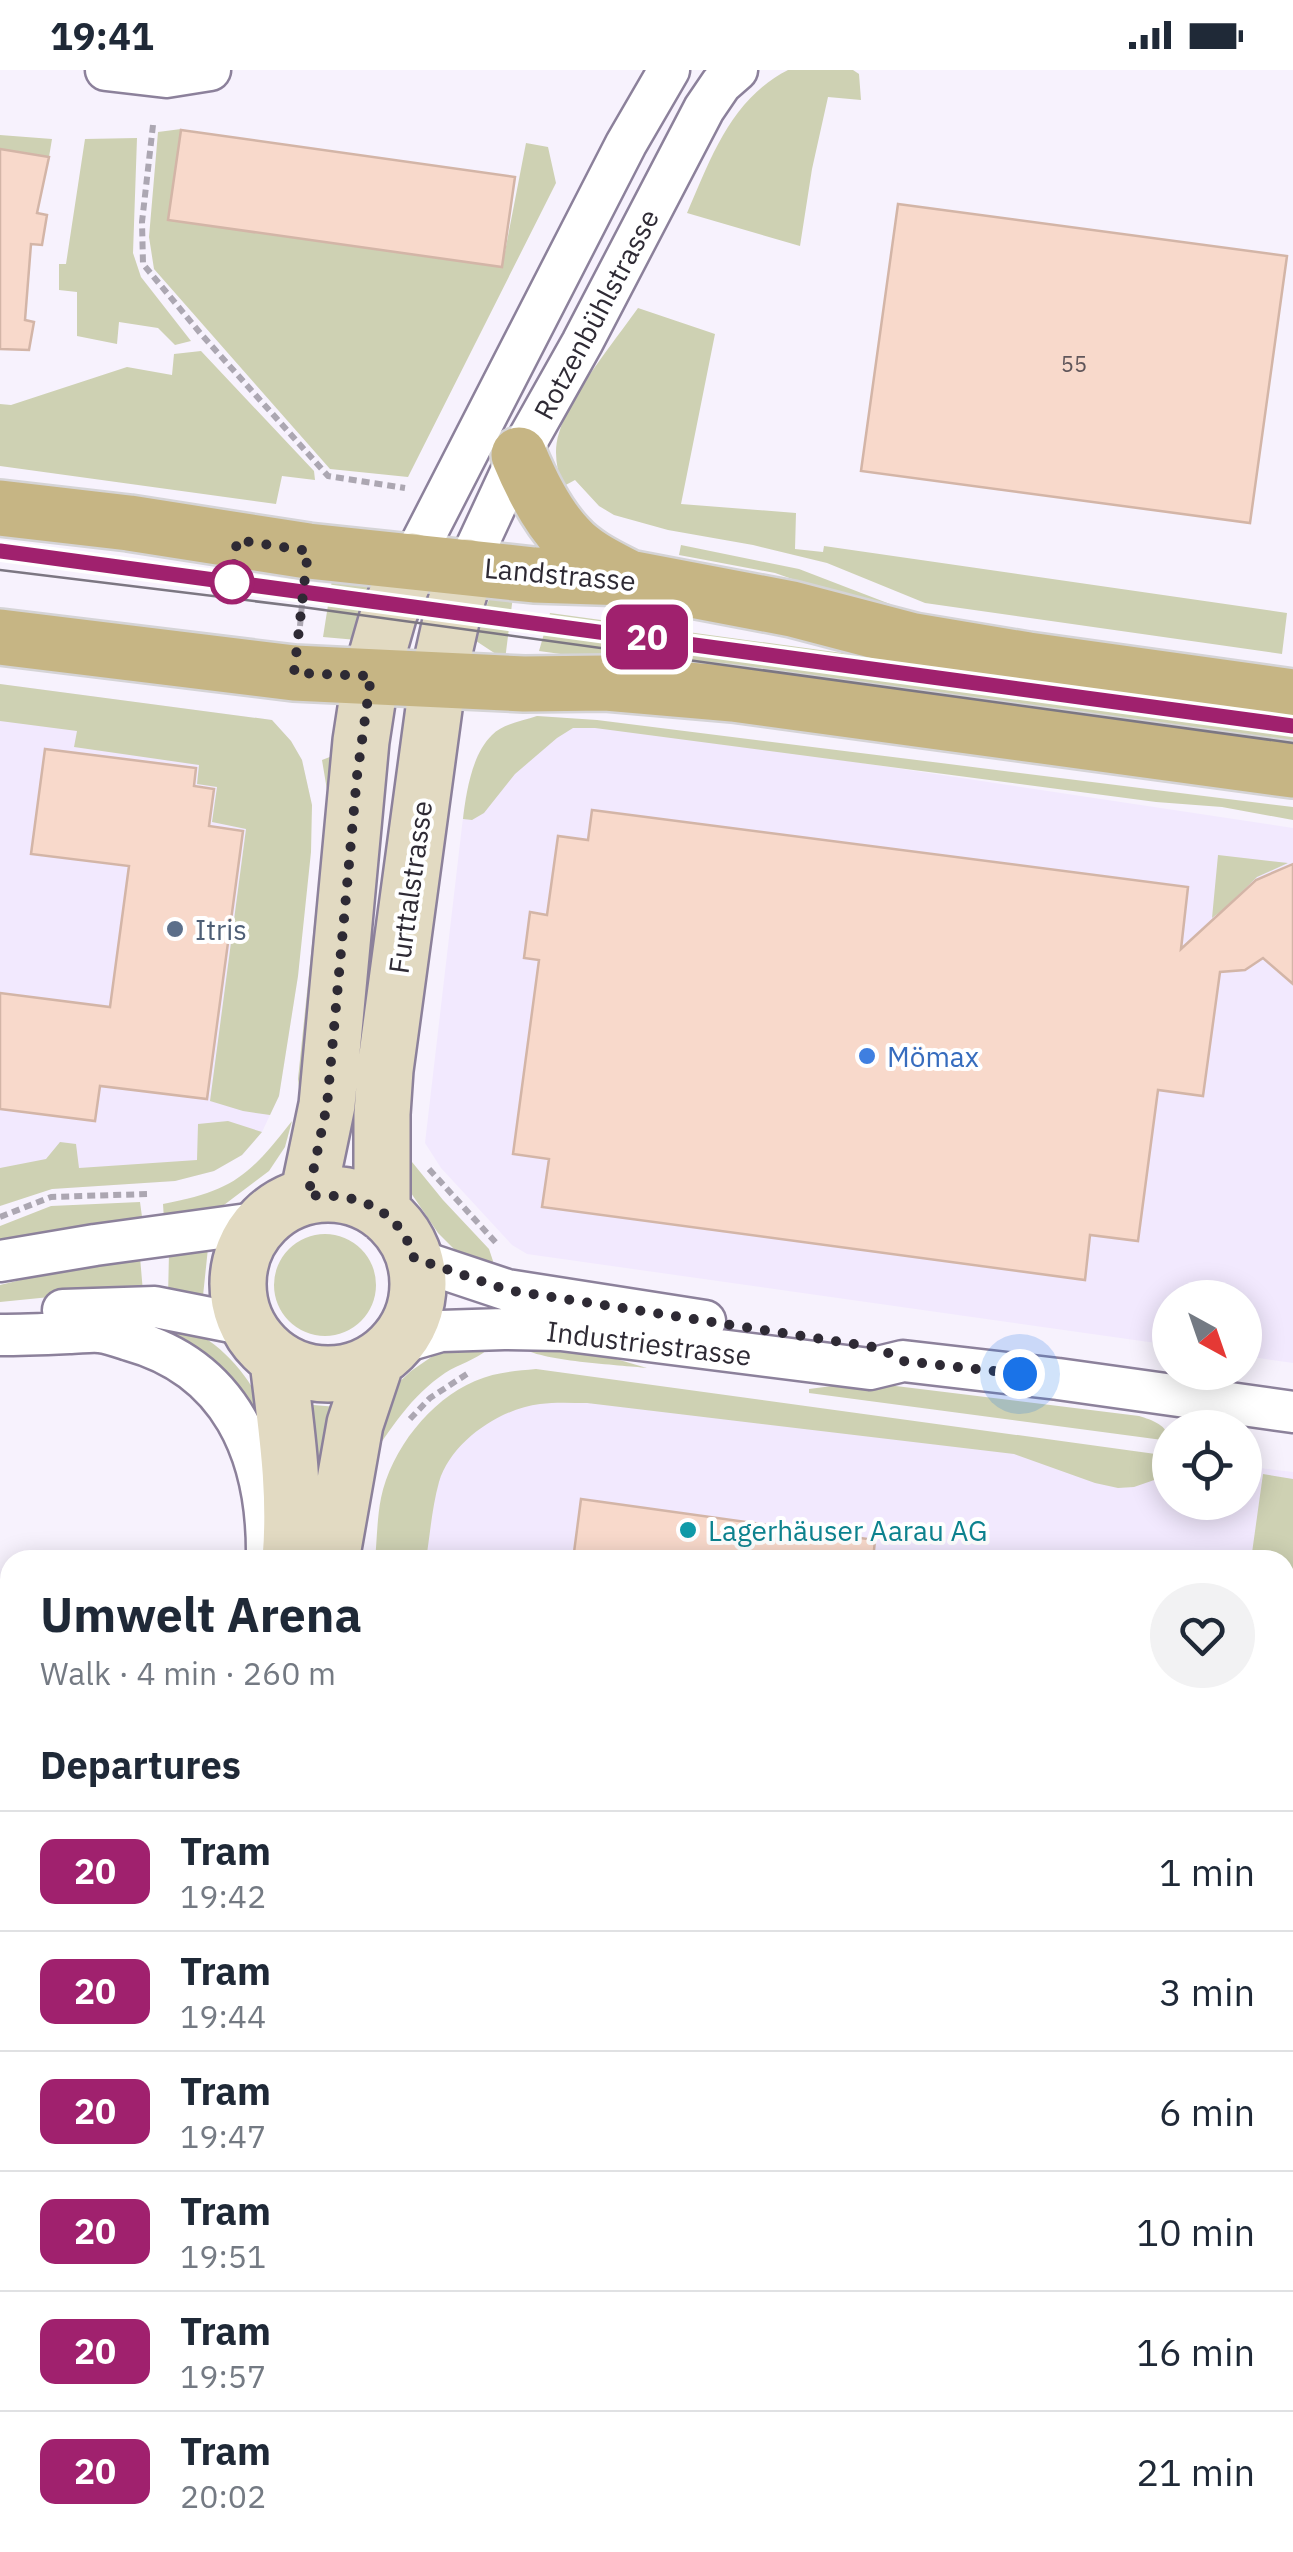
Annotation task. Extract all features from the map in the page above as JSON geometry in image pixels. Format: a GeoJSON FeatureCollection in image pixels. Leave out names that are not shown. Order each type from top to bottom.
{"type":"FeatureCollection","features":[{"type":"Feature","properties":{"kind":"main road"},"geometry":{"type":"LineString","coordinates":[[520,455],[537,495],[570,540],[629,578]]}},
{"type":"Feature","properties":{"kind":"main road","name":"Landstrasse"},"geometry":{"type":"LineString","coordinates":[[0,508],[308,551],[547,576],[629,578],[792,608],[914,641],[1293,697]]}},
{"type":"Feature","properties":{"kind":"main road"},"geometry":{"type":"LineString","coordinates":[[285,1209],[327,1105],[353,818],[371,676],[389,613],[412,561]]}},
{"type":"Feature","properties":{"kind":"main road","name":"Furttalstrasse"},"geometry":{"type":"LineString","coordinates":[[382,1212],[386,1070],[438,680],[467,566]]}},
{"type":"Feature","properties":{"kind":"main road"},"geometry":{"type":"LineString","coordinates":[[0,637],[294,673],[524,684],[606,683],[733,694],[1293,770]]}},
{"type":"Feature","properties":{"kind":"main road"},"geometry":{"type":"LineString","coordinates":[[291,1550],[292,1465],[262,1343],[238,1299],[238,1270],[246,1244],[285,1209],[334,1194],[359,1199],[382,1212],[398,1228],[414,1258],[417,1298],[410,1321],[386,1352],[354,1424],[332,1550]]}},
{"type":"Feature","properties":{"kind":"main road"},"geometry":{"type":"LineString","coordinates":[[262,1343],[301,1371],[325,1376],[351,1372],[386,1352]]}},
{"type":"Feature","properties":{"kind":"street"},"geometry":{"type":"LineString","coordinates":[[106,70],[166,78],[210,70]]}},
{"type":"Feature","properties":{"kind":"street","name":"Rotzenbühlstrasse"},"geometry":{"type":"LineString","coordinates":[[412,561],[626,144],[670,70]]}},
{"type":"Feature","properties":{"kind":"street","name":"Rotzenbühlstrasse"},"geometry":{"type":"LineString","coordinates":[[467,566],[520,455],[711,97],[730,71]]}},
{"type":"Feature","properties":{"kind":"street"},"geometry":{"type":"LineString","coordinates":[[0,1261],[285,1209]]}},
{"type":"Feature","properties":{"kind":"street","name":"Industriestrasse"},"geometry":{"type":"LineString","coordinates":[[414,1258],[507,1290],[879,1348],[903,1361]]}},
{"type":"Feature","properties":{"kind":"street"},"geometry":{"type":"LineString","coordinates":[[0,1320],[35,1311],[155,1307],[262,1343]]}},
{"type":"Feature","properties":{"kind":"street","name":"Industriestrasse"},"geometry":{"type":"LineString","coordinates":[[386,1352],[441,1331],[560,1330],[870,1369],[903,1361],[1293,1412]]}},
{"type":"Feature","properties":{"kind":"street"},"geometry":{"type":"LineString","coordinates":[[0,1335],[100,1332],[150,1346],[182,1362],[226,1402],[243,1428],[262,1486],[267,1550]]}},
{"type":"Feature","properties":{"kind":"path"},"geometry":{"type":"LineString","coordinates":[[152,125],[142,222],[143,264],[328,476],[417,489]]}},
{"type":"Feature","properties":{"kind":"path"},"geometry":{"type":"LineString","coordinates":[[294,673],[308,551]]}},
{"type":"Feature","properties":{"kind":"path"},"geometry":{"type":"LineString","coordinates":[[426,1165],[504,1251]]}},
{"type":"Feature","properties":{"kind":"path"},"geometry":{"type":"LineString","coordinates":[[0,1217],[51,1197],[154,1193]]}},
{"type":"Feature","properties":{"kind":"path"},"geometry":{"type":"LineString","coordinates":[[405,1424],[430,1398],[466,1373],[480,1369]]}},
{"type":"Feature","properties":{"kind":"shaded area"},"geometry":{"type":"Polygon","coordinates":[[[0,684],[272,720],[302,760],[312,805],[298,976],[279,1096],[262,1132],[242,1155],[214,1171],[175,1181],[52,1189],[0,1203],[0,684]]]}},
{"type":"Feature","properties":{"kind":"shaded area"},"geometry":{"type":"Polygon","coordinates":[[[537,716],[557,717],[1293,828],[1293,1363],[1262,1358],[1262,1280],[1152,1280],[1152,1342],[527,1254],[512,1245],[441,1168],[425,1143],[464,809],[477,756],[493,734],[537,716]]]}},
{"type":"Feature","properties":{"kind":"shaded area"},"geometry":{"type":"Polygon","coordinates":[[[486,1379],[1152,1454],[1152,1520],[1262,1520],[1262,1468],[1293,1472],[1293,1550],[384,1550],[486,1379]]]}},
{"type":"Feature","properties":{"kind":"green space"},"geometry":{"type":"Polygon","coordinates":[[[788,70],[853,70],[859,74],[861,100],[828,97],[800,246],[687,213],[714,151],[737,113],[768,82],[788,70]]]}},
{"type":"Feature","properties":{"kind":"green space"},"geometry":{"type":"Polygon","coordinates":[[[181,129],[169,220],[502,267],[526,143],[548,147],[556,183],[408,477],[330,469],[154,269],[149,237],[158,132],[181,129]]]}},
{"type":"Feature","properties":{"kind":"green space"},"geometry":{"type":"Polygon","coordinates":[[[0,135],[52,139],[49,157],[0,149],[0,135]]]}},
{"type":"Feature","properties":{"kind":"green space"},"geometry":{"type":"Polygon","coordinates":[[[137,138],[133,253],[141,277],[191,341],[175,345],[158,328],[119,322],[117,344],[77,336],[77,292],[59,290],[59,264],[66,264],[85,139],[137,138]]]}},
{"type":"Feature","properties":{"kind":"green space"},"geometry":{"type":"Polygon","coordinates":[[[638,308],[715,334],[681,504],[796,513],[795,549],[823,552],[824,546],[1287,613],[1282,654],[925,603],[827,563],[614,515],[599,506],[575,480],[562,487],[556,446],[573,402],[638,308]]]}},
{"type":"Feature","properties":{"kind":"green space"},"geometry":{"type":"Polygon","coordinates":[[[201,351],[314,471],[315,480],[282,476],[276,504],[0,466],[0,404],[11,405],[127,367],[172,375],[174,354],[201,351]]]}},
{"type":"Feature","properties":{"kind":"green space"},"geometry":{"type":"Polygon","coordinates":[[[681,545],[799,569],[902,611],[852,600],[775,573],[679,555],[681,545]]]}},
{"type":"Feature","properties":{"kind":"green space"},"geometry":{"type":"Polygon","coordinates":[[[334,567],[384,591],[357,640],[323,637],[334,567]]]}},
{"type":"Feature","properties":{"kind":"green space"},"geometry":{"type":"Polygon","coordinates":[[[513,596],[505,660],[473,639],[490,597],[513,596]]]}},
{"type":"Feature","properties":{"kind":"green space"},"geometry":{"type":"Polygon","coordinates":[[[550,613],[1293,715],[1293,755],[539,651],[550,613]]]}},
{"type":"Feature","properties":{"kind":"green space"},"geometry":{"type":"Polygon","coordinates":[[[0,684],[272,720],[291,741],[302,760],[312,805],[311,852],[298,976],[279,1096],[270,1115],[210,1101],[246,829],[212,822],[217,787],[197,784],[199,765],[74,747],[77,731],[0,721],[0,684]]]}},
{"type":"Feature","properties":{"kind":"green space"},"geometry":{"type":"Polygon","coordinates":[[[537,716],[597,720],[1293,807],[1293,820],[1222,807],[1156,802],[595,728],[573,728],[557,738],[515,774],[484,813],[472,820],[463,819],[471,774],[485,743],[502,728],[537,716]]]}},
{"type":"Feature","properties":{"kind":"green space"},"geometry":{"type":"Polygon","coordinates":[[[340,753],[301,1090],[298,1079],[326,809],[322,760],[340,753]]]}},
{"type":"Feature","properties":{"kind":"green space"},"geometry":{"type":"Polygon","coordinates":[[[1218,855],[1288,863],[1257,877],[1212,918],[1218,855]]]}},
{"type":"Feature","properties":{"kind":"green space"},"geometry":{"type":"Polygon","coordinates":[[[228,1121],[262,1132],[242,1155],[214,1171],[175,1181],[52,1189],[0,1206],[0,1168],[46,1159],[60,1142],[76,1144],[79,1168],[197,1160],[198,1124],[228,1121]]]}},
{"type":"Feature","properties":{"kind":"green space"},"geometry":{"type":"Polygon","coordinates":[[[292,1121],[285,1147],[269,1171],[216,1211],[164,1220],[163,1204],[207,1193],[238,1178],[264,1155],[292,1121]]]}},
{"type":"Feature","properties":{"kind":"green space"},"geometry":{"type":"Polygon","coordinates":[[[412,1162],[489,1249],[493,1261],[490,1269],[458,1253],[438,1233],[411,1193],[412,1162]]]}},
{"type":"Feature","properties":{"kind":"green space"},"geometry":{"type":"Polygon","coordinates":[[[140,1202],[143,1224],[44,1233],[0,1242],[0,1226],[51,1206],[140,1202]]]}},
{"type":"Feature","properties":{"kind":"green space"},"geometry":{"type":"Polygon","coordinates":[[[325,1234],[345,1237],[368,1256],[376,1285],[373,1305],[354,1328],[325,1336],[305,1333],[282,1314],[274,1285],[277,1265],[296,1242],[325,1234]]]}},
{"type":"Feature","properties":{"kind":"green space"},"geometry":{"type":"Polygon","coordinates":[[[208,1248],[203,1296],[168,1297],[169,1253],[208,1248]]]}},
{"type":"Feature","properties":{"kind":"green space"},"geometry":{"type":"Polygon","coordinates":[[[140,1257],[143,1292],[0,1302],[0,1285],[140,1257]]]}},
{"type":"Feature","properties":{"kind":"green space"},"geometry":{"type":"Polygon","coordinates":[[[169,1321],[205,1338],[235,1364],[258,1397],[273,1434],[167,1336],[169,1321]]]}},
{"type":"Feature","properties":{"kind":"green space"},"geometry":{"type":"Polygon","coordinates":[[[561,1343],[647,1368],[561,1359],[521,1347],[561,1343]]]}},
{"type":"Feature","properties":{"kind":"green space"},"geometry":{"type":"Polygon","coordinates":[[[488,1344],[487,1350],[445,1373],[422,1392],[368,1463],[395,1386],[440,1351],[488,1344]]]}},
{"type":"Feature","properties":{"kind":"green space"},"geometry":{"type":"Polygon","coordinates":[[[536,1369],[1152,1454],[1152,1481],[1118,1488],[1014,1454],[587,1403],[540,1404],[493,1420],[454,1454],[439,1482],[427,1550],[376,1550],[386,1480],[403,1445],[428,1414],[475,1381],[536,1369]]]}},
{"type":"Feature","properties":{"kind":"green space"},"geometry":{"type":"Polygon","coordinates":[[[863,1382],[1139,1416],[1152,1420],[1152,1439],[809,1393],[809,1389],[863,1382]]]}},
{"type":"Feature","properties":{"kind":"green space"},"geometry":{"type":"Polygon","coordinates":[[[302,1404],[337,1407],[303,1545],[302,1404]]]}},
{"type":"Feature","properties":{"kind":"green space"},"geometry":{"type":"Polygon","coordinates":[[[1263,1474],[1293,1479],[1293,1550],[1252,1550],[1257,1520],[1262,1520],[1263,1474]]]}},
{"type":"Feature","properties":{"kind":"building"},"geometry":{"type":"Polygon","coordinates":[[[181,130],[515,177],[502,267],[168,220],[181,130]]]}},
{"type":"Feature","properties":{"kind":"building"},"geometry":{"type":"Polygon","coordinates":[[[0,149],[49,157],[37,213],[47,215],[42,245],[31,244],[25,320],[34,322],[29,350],[0,349],[0,149]]]}},
{"type":"Feature","properties":{"kind":"building"},"geometry":{"type":"Polygon","coordinates":[[[898,204],[1287,256],[1250,523],[861,471],[898,204]]]}},
{"type":"Feature","properties":{"kind":"building","name":"Itris"},"geometry":{"type":"Polygon","coordinates":[[[45,749],[196,768],[194,786],[214,789],[209,826],[243,831],[207,1099],[100,1086],[95,1121],[0,1109],[0,993],[110,1007],[129,866],[31,854],[45,749]]]}},
{"type":"Feature","properties":{"kind":"building","name":"Mömax"},"geometry":{"type":"Polygon","coordinates":[[[592,810],[1188,887],[1181,949],[1256,880],[1293,864],[1293,984],[1263,958],[1245,970],[1220,972],[1203,1096],[1158,1090],[1138,1241],[1090,1235],[1085,1280],[542,1207],[549,1159],[513,1154],[539,960],[524,958],[530,912],[547,915],[558,836],[588,840],[592,810]]]}},
{"type":"Feature","properties":{"kind":"building","name":"Lagerhäuser Aarau AG"},"geometry":{"type":"Polygon","coordinates":[[[581,1499],[875,1540],[874,1550],[574,1550],[581,1499]]]}},
{"type":"Feature","properties":{"kind":"tram line"},"geometry":{"type":"LineString","coordinates":[[0,551],[1293,726]]}},
{"type":"Feature","properties":{"kind":"tram line","name":"20"},"geometry":{"type":"LineString","coordinates":[[0,551],[1293,726]]}},
{"type":"Feature","properties":{"kind":"tram line"},"geometry":{"type":"LineString","coordinates":[[0,570],[302,607],[1293,743]]}},
{"type":"Feature","properties":{"kind":"place","name":"Itris"},"geometry":{"type":"Point","coordinates":[175,929]}},
{"type":"Feature","properties":{"kind":"place","name":"Mömax"},"geometry":{"type":"Point","coordinates":[867,1056]}},
{"type":"Feature","properties":{"kind":"place","name":"Lagerhäuser Aarau AG"},"geometry":{"type":"Point","coordinates":[688,1530]}},
{"type":"Feature","properties":{"kind":"route"},"geometry":{"type":"LineString","coordinates":[[232,582],[237,540],[308,551],[294,673],[371,676],[357,776],[327,1105],[308,1196],[334,1194],[359,1199],[382,1212],[398,1228],[414,1258],[507,1290],[879,1348],[903,1361],[1020,1374]]}}]}
